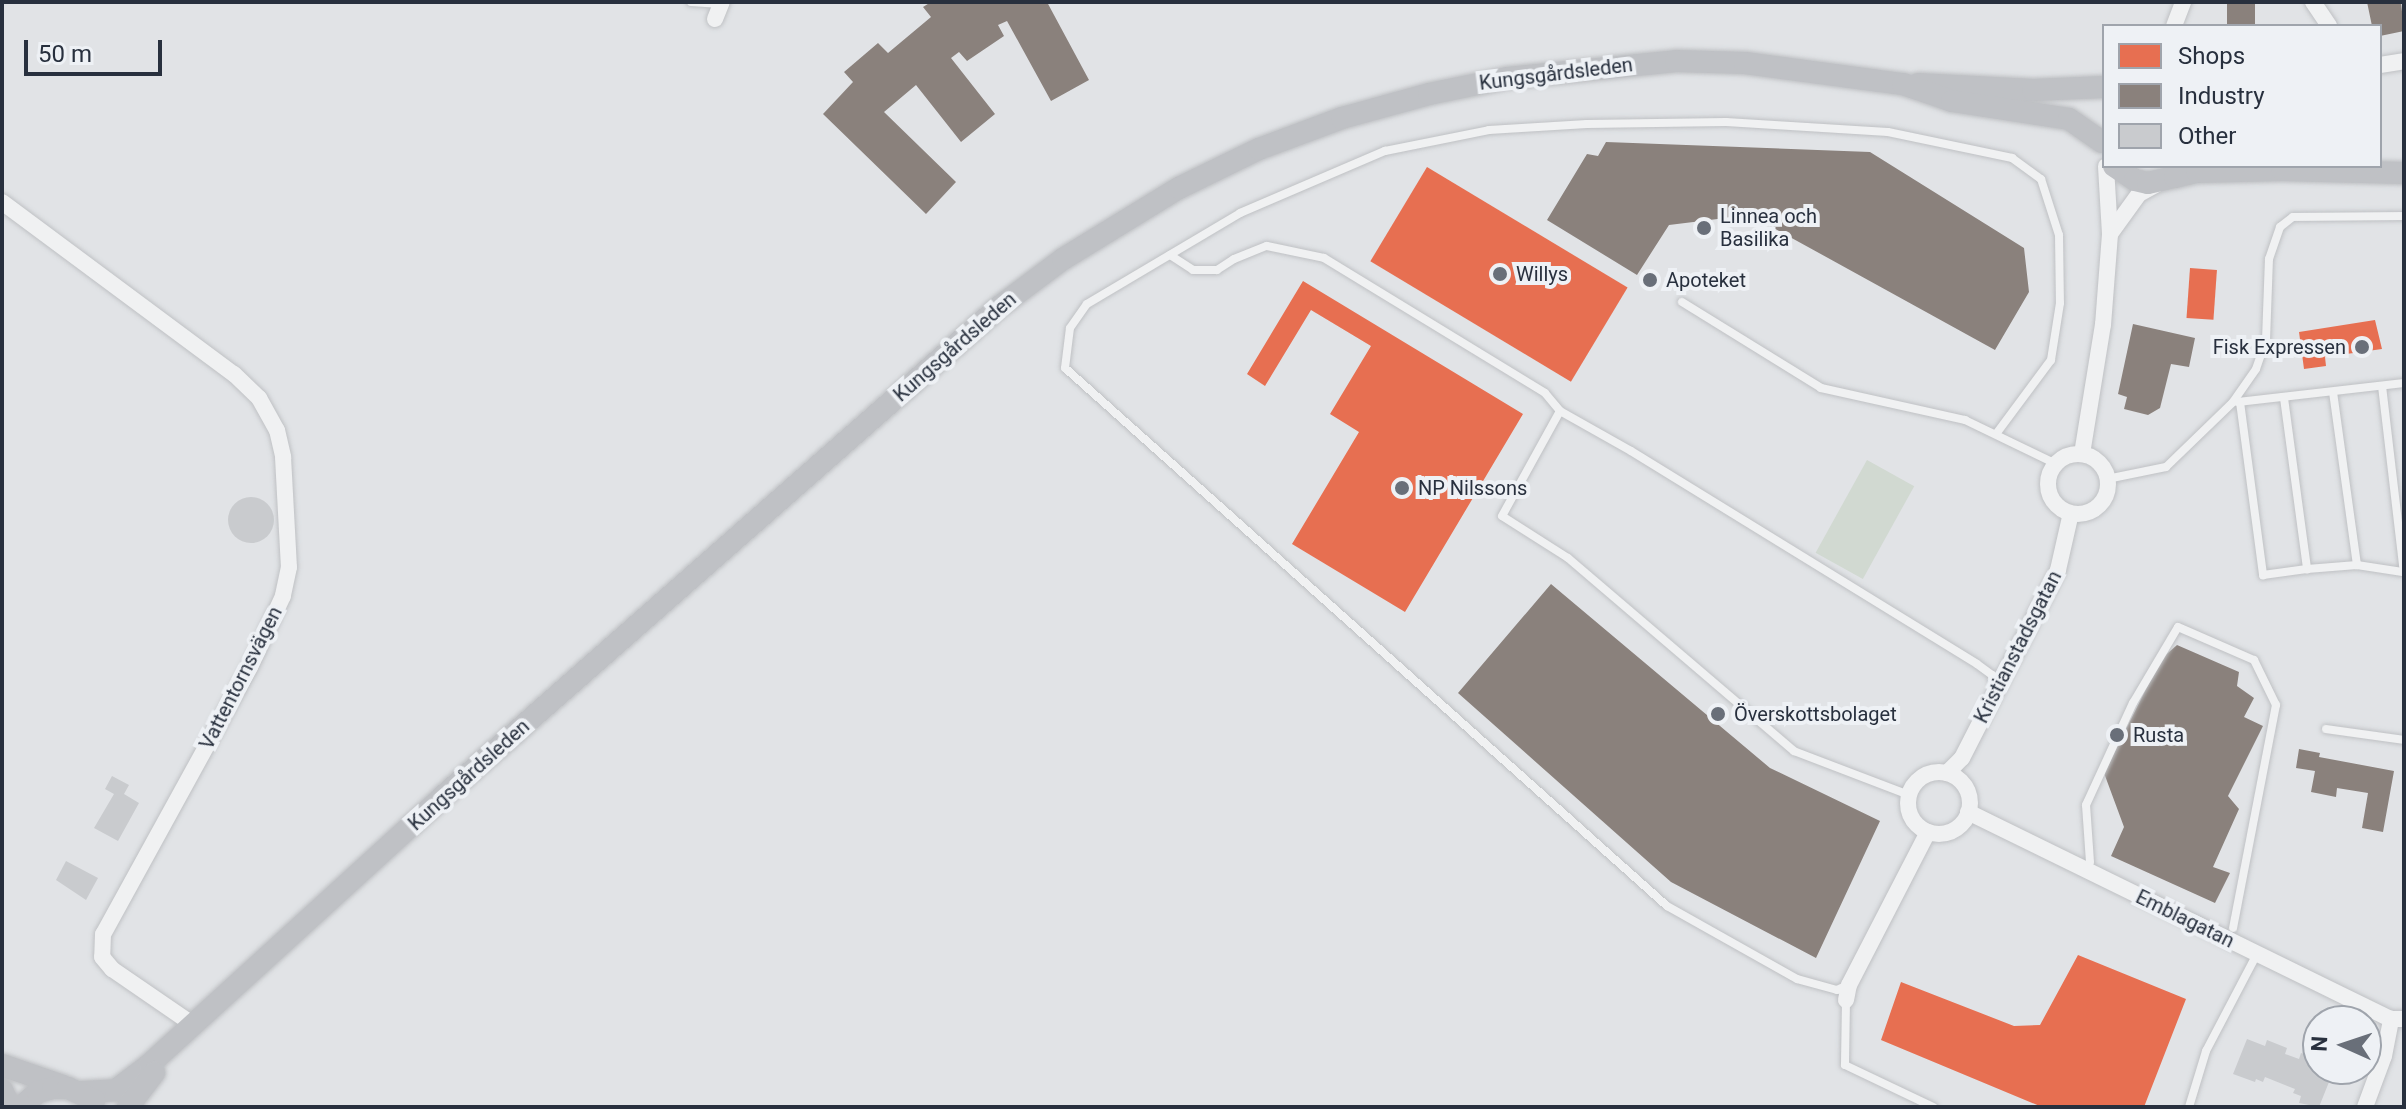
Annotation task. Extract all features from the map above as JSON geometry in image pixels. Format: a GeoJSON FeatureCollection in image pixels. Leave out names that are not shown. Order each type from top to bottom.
{"type":"FeatureCollection","features":[{"type":"Feature","properties":{"kind":"main road","name":"Kungsgårdsleden"},"geometry":{"type":"LineString","coordinates":[[21,1107],[38,1092],[84,1096],[116,1090],[128,1082],[442,797],[999,307],[1063,259],[1179,188],[1259,149],[1342,118],[1429,94],[1507,78],[1676,61],[1745,63],[1903,84],[1949,83],[2033,90],[2102,87]]}},
{"type":"Feature","properties":{"kind":"main road","name":"Kungsgårdsleden"},"geometry":{"type":"LineString","coordinates":[[1903,84],[1952,101],[2069,119],[2102,144]]}},
{"type":"Feature","properties":{"kind":"main road"},"geometry":{"type":"LineString","coordinates":[[2382,158],[2404,159]]}},
{"type":"Feature","properties":{"kind":"main road"},"geometry":{"type":"LineString","coordinates":[[2117,168],[2135,180],[2197,172],[2282,170],[2404,173]]}},
{"type":"Feature","properties":{"kind":"main road","name":"Kungsgårdsleden"},"geometry":{"type":"LineString","coordinates":[[128,1107],[192,1024]]}},
{"type":"Feature","properties":{"kind":"main road"},"geometry":{"type":"LineString","coordinates":[[2,1065],[84,1096]]}},
{"type":"Feature","properties":{"kind":"main road"},"geometry":{"type":"LineString","coordinates":[[2,1090],[10,1107]]}},
{"type":"Feature","properties":{"kind":"street"},"geometry":{"type":"LineString","coordinates":[[2175,24],[2184,2]]}},
{"type":"Feature","properties":{"kind":"street"},"geometry":{"type":"LineString","coordinates":[[2184,2],[2185,24]]}},
{"type":"Feature","properties":{"kind":"street"},"geometry":{"type":"LineString","coordinates":[[2313,2],[2328,24]]}},
{"type":"Feature","properties":{"kind":"street"},"geometry":{"type":"LineString","coordinates":[[2382,65],[2404,61]]}},
{"type":"Feature","properties":{"kind":"street"},"geometry":{"type":"LineString","coordinates":[[2082,454],[2103,325],[2110,234],[2106,168]]}},
{"type":"Feature","properties":{"kind":"street"},"geometry":{"type":"LineString","coordinates":[[2110,234],[2139,194],[2175,175]]}},
{"type":"Feature","properties":{"kind":"street","name":"Vattentornsvägen"},"geometry":{"type":"LineString","coordinates":[[2,202],[234,374],[259,398],[277,430],[283,457],[289,567],[283,596],[250,667],[103,934],[102,957],[112,969],[192,1024]]}},
{"type":"Feature","properties":{"kind":"street"},"geometry":{"type":"LineString","coordinates":[[2082,454],[2099,463],[2107,479],[2107,490],[2100,504],[2087,513],[2071,513],[2057,506],[2049,493],[2049,477],[2056,464],[2069,455],[2082,454]]}},
{"type":"Feature","properties":{"kind":"street","name":"Kristianstadsgatan"},"geometry":{"type":"LineString","coordinates":[[1947,773],[1962,758],[2058,570],[2071,513]]}},
{"type":"Feature","properties":{"kind":"street"},"geometry":{"type":"LineString","coordinates":[[1928,773],[1947,773],[1964,784],[1968,793],[1968,812],[1957,828],[1938,834],[1928,832],[1913,821],[1909,795],[1912,785],[1928,773]]}},
{"type":"Feature","properties":{"kind":"street","name":"Emblagatan"},"geometry":{"type":"LineString","coordinates":[[1968,812],[2397,1019]]}},
{"type":"Feature","properties":{"kind":"street"},"geometry":{"type":"LineString","coordinates":[[1847,992],[1928,832]]}},
{"type":"Feature","properties":{"kind":"street"},"geometry":{"type":"LineString","coordinates":[[2365,1107],[2397,1019]]}},
{"type":"Feature","properties":{"kind":"lane"},"geometry":{"type":"LineString","coordinates":[[691,2],[719,8]]}},
{"type":"Feature","properties":{"kind":"lane"},"geometry":{"type":"LineString","coordinates":[[1933,1107],[1845,1065],[1847,992],[1797,979],[1667,906],[1065,368],[1070,328],[1087,304],[1240,213],[1385,151],[1489,130],[1726,122],[1888,132],[2012,158],[2041,179],[2059,235],[2060,303],[2051,360],[1996,434]]}},
{"type":"Feature","properties":{"kind":"lane"},"geometry":{"type":"LineString","coordinates":[[2107,479],[2166,467],[2237,402],[2256,369],[2266,340],[2269,259],[2280,227],[2293,217],[2404,216]]}},
{"type":"Feature","properties":{"kind":"lane"},"geometry":{"type":"LineString","coordinates":[[1170,255],[1193,270],[1217,270],[1267,246],[1324,258],[1545,393],[1560,411],[1631,451],[1977,664],[1992,675],[1994,693]]}},
{"type":"Feature","properties":{"kind":"lane"},"geometry":{"type":"LineString","coordinates":[[1682,302],[1821,388],[1965,420],[2056,464]]}},
{"type":"Feature","properties":{"kind":"lane"},"geometry":{"type":"LineString","coordinates":[[2237,402],[2404,383]]}},
{"type":"Feature","properties":{"kind":"lane"},"geometry":{"type":"LineString","coordinates":[[2237,402],[2263,575],[2357,565],[2403,572],[2382,386]]}},
{"type":"Feature","properties":{"kind":"lane"},"geometry":{"type":"LineString","coordinates":[[2333,392],[2357,565]]}},
{"type":"Feature","properties":{"kind":"lane"},"geometry":{"type":"LineString","coordinates":[[2284,398],[2307,569]]}},
{"type":"Feature","properties":{"kind":"lane"},"geometry":{"type":"LineString","coordinates":[[1560,411],[1502,516],[1568,558],[1794,751],[1909,795]]}},
{"type":"Feature","properties":{"kind":"lane"},"geometry":{"type":"LineString","coordinates":[[2090,862],[2086,805],[2133,703],[2178,627],[2254,660],[2276,705],[2233,928]]}},
{"type":"Feature","properties":{"kind":"lane"},"geometry":{"type":"LineString","coordinates":[[1977,664],[1992,669],[2009,661]]}},
{"type":"Feature","properties":{"kind":"lane"},"geometry":{"type":"LineString","coordinates":[[2326,729],[2404,740]]}},
{"type":"Feature","properties":{"kind":"lane"},"geometry":{"type":"LineString","coordinates":[[2189,1107],[2206,1051],[2257,954]]}},
{"type":"Feature","properties":{"kind":"shaded area"},"geometry":{"type":"Polygon","coordinates":[[[1867,460],[1914,486],[1863,579],[1816,553],[1867,460]]]}},
{"type":"Feature","properties":{"kind":"building: Shops","name":"Willys"},"geometry":{"type":"Polygon","coordinates":[[[1427,167],[1628,288],[1571,382],[1370,261],[1427,167]]]}},
{"type":"Feature","properties":{"kind":"building: Shops"},"geometry":{"type":"Polygon","coordinates":[[[2190,268],[2217,270],[2213,320],[2187,318],[2190,268]]]}},
{"type":"Feature","properties":{"kind":"building: Shops","name":"NP Nilssons"},"geometry":{"type":"Polygon","coordinates":[[[1303,281],[1523,414],[1405,612],[1292,544],[1359,432],[1330,414],[1371,346],[1311,310],[1265,386],[1247,374],[1303,281]]]}},
{"type":"Feature","properties":{"kind":"building: Shops"},"geometry":{"type":"Polygon","coordinates":[[[2375,320],[2382,349],[2325,357],[2326,366],[2304,369],[2299,332],[2375,320]]]}},
{"type":"Feature","properties":{"kind":"building: Shops"},"geometry":{"type":"Polygon","coordinates":[[[2078,955],[2186,999],[2144,1107],[2042,1107],[1881,1040],[1901,982],[2014,1026],[2040,1025],[2078,955]]]}},
{"type":"Feature","properties":{"kind":"building: Industry"},"geometry":{"type":"Polygon","coordinates":[[[931,2],[1047,2],[1089,80],[1051,101],[1007,21],[998,25],[1004,36],[967,61],[959,52],[951,58],[995,114],[961,142],[916,85],[884,112],[956,182],[926,214],[823,114],[853,82],[844,72],[878,43],[888,53],[931,17],[923,7],[931,2]]]}},
{"type":"Feature","properties":{"kind":"building: Industry"},"geometry":{"type":"Polygon","coordinates":[[[2227,2],[2255,2],[2255,24],[2227,24],[2227,2]]]}},
{"type":"Feature","properties":{"kind":"building: Industry"},"geometry":{"type":"Polygon","coordinates":[[[2367,2],[2401,2],[2404,31],[2382,36],[2382,24],[2372,24],[2367,2]]]}},
{"type":"Feature","properties":{"kind":"building: Industry"},"geometry":{"type":"Polygon","coordinates":[[[1606,142],[1870,152],[2024,248],[2029,292],[1995,350],[1750,215],[1669,225],[1637,275],[1547,220],[1587,154],[1598,156],[1606,142]]]}},
{"type":"Feature","properties":{"kind":"building: Industry"},"geometry":{"type":"Polygon","coordinates":[[[2133,324],[2195,338],[2189,367],[2171,364],[2160,408],[2148,415],[2124,409],[2127,397],[2118,394],[2133,324]]]}},
{"type":"Feature","properties":{"kind":"building: Industry"},"geometry":{"type":"Polygon","coordinates":[[[1551,584],[1770,768],[1880,821],[1816,958],[1671,882],[1458,693],[1551,584]]]}},
{"type":"Feature","properties":{"kind":"building: Industry"},"geometry":{"type":"Polygon","coordinates":[[[2177,645],[2239,672],[2237,686],[2254,698],[2244,717],[2263,726],[2228,796],[2239,809],[2213,867],[2230,873],[2215,903],[2111,856],[2124,827],[2104,773],[2161,659],[2177,645]]]}},
{"type":"Feature","properties":{"kind":"building: Industry"},"geometry":{"type":"Polygon","coordinates":[[[2299,749],[2320,753],[2319,757],[2394,771],[2383,832],[2362,828],[2368,793],[2337,788],[2336,797],[2311,792],[2315,771],[2296,768],[2299,749]]]}},
{"type":"Feature","properties":{"kind":"building: Other"},"geometry":{"type":"Polygon","coordinates":[[[251,497],[267,504],[274,520],[267,536],[251,543],[235,536],[228,520],[235,504],[251,497]]]}},
{"type":"Feature","properties":{"kind":"building: Other"},"geometry":{"type":"Polygon","coordinates":[[[112,776],[129,785],[124,794],[139,803],[118,841],[94,828],[114,794],[105,789],[112,776]]]}},
{"type":"Feature","properties":{"kind":"building: Other"},"geometry":{"type":"Polygon","coordinates":[[[66,861],[98,878],[86,900],[56,880],[66,861]]]}},
{"type":"Feature","properties":{"kind":"building: Other"},"geometry":{"type":"Polygon","coordinates":[[[2247,1039],[2265,1046],[2267,1040],[2287,1048],[2285,1054],[2299,1059],[2302,1053],[2302,1085],[2328,1085],[2319,1107],[2299,1103],[2301,1096],[2293,1093],[2295,1089],[2265,1077],[2263,1082],[2256,1079],[2255,1082],[2233,1074],[2247,1039]]]}},
{"type":"Feature","properties":{"kind":"place","name":"Linnea och Basilika"},"geometry":{"type":"Point","coordinates":[1704,228]}},
{"type":"Feature","properties":{"kind":"place","name":"Willys"},"geometry":{"type":"Point","coordinates":[1500,274]}},
{"type":"Feature","properties":{"kind":"place","name":"Apoteket"},"geometry":{"type":"Point","coordinates":[1650,280]}},
{"type":"Feature","properties":{"kind":"place","name":"Fisk Expressen"},"geometry":{"type":"Point","coordinates":[2362,347]}},
{"type":"Feature","properties":{"kind":"place","name":"NP Nilssons"},"geometry":{"type":"Point","coordinates":[1402,488]}},
{"type":"Feature","properties":{"kind":"place","name":"Överskottsbolaget"},"geometry":{"type":"Point","coordinates":[1718,714]}},
{"type":"Feature","properties":{"kind":"place","name":"Rusta"},"geometry":{"type":"Point","coordinates":[2117,735]}}]}
